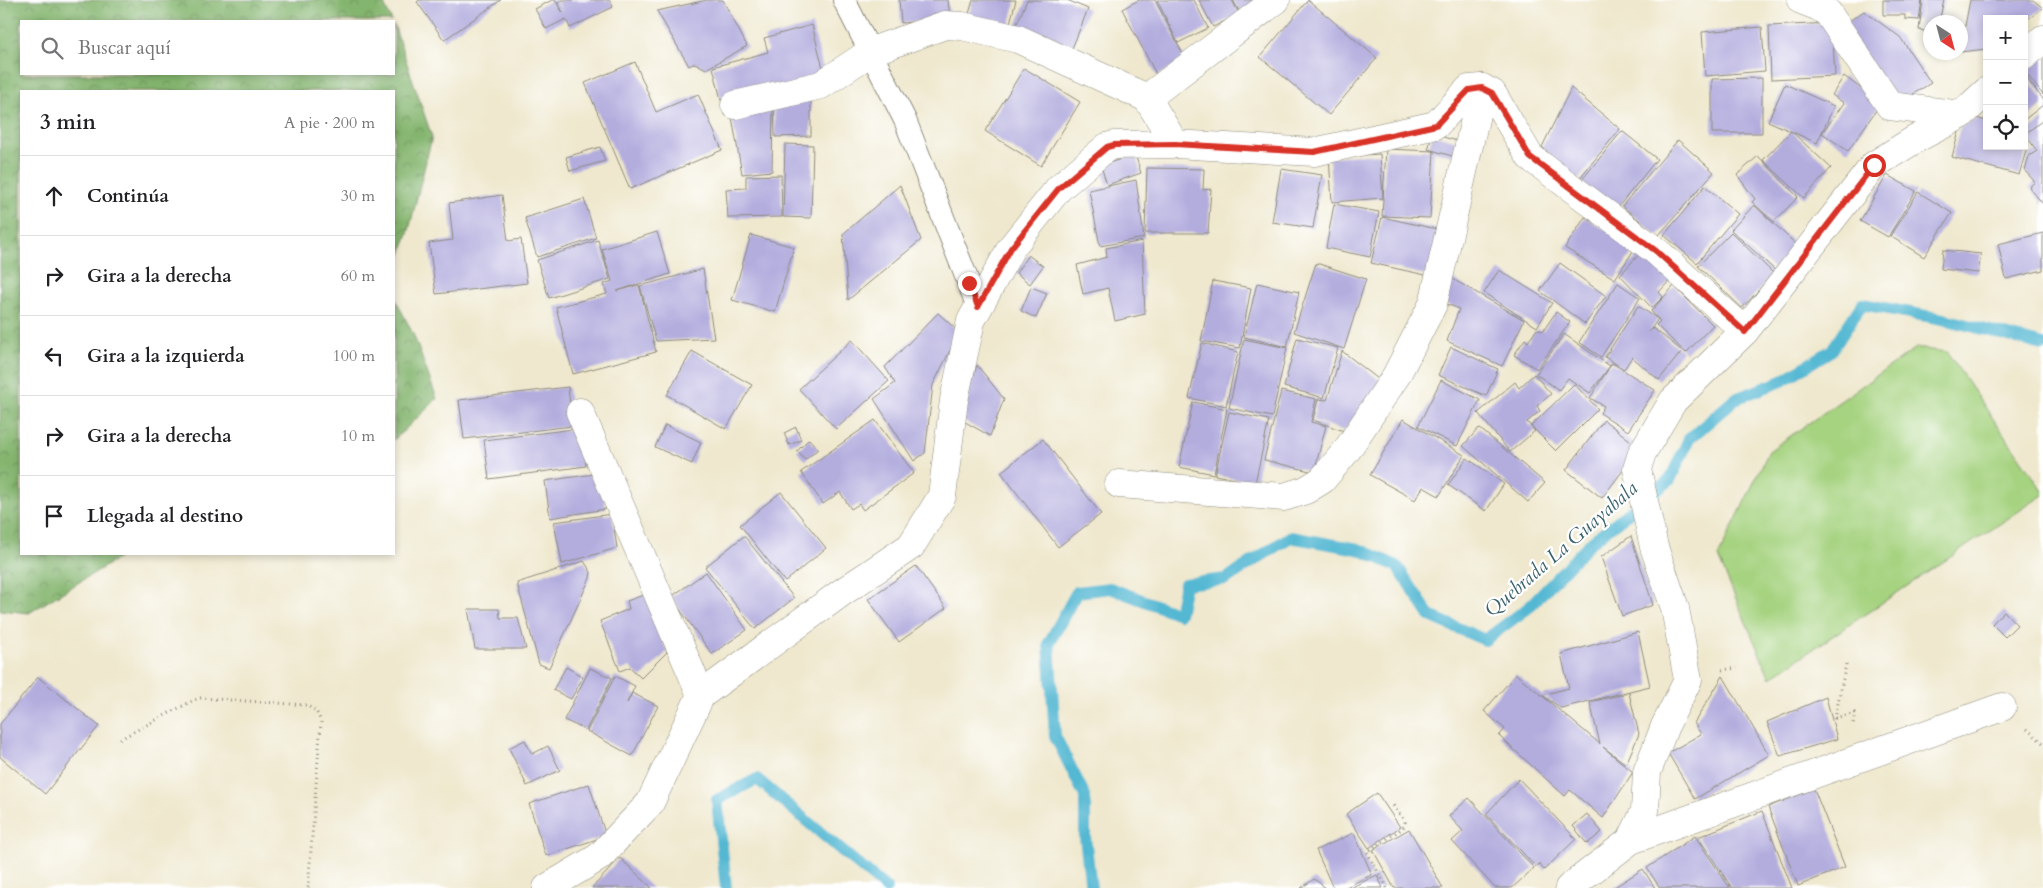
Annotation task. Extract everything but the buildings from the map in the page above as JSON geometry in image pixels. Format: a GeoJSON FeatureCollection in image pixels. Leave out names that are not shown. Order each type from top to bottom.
{"type":"FeatureCollection","features":[{"type":"Feature","properties":{"kind":"street"},"geometry":{"type":"LineString","coordinates":[[1146,98],[1276,0]]}},
{"type":"Feature","properties":{"kind":"street"},"geometry":{"type":"LineString","coordinates":[[1801,0],[1819,6],[1828,13],[1890,106],[1961,115]]}},
{"type":"Feature","properties":{"kind":"street"},"geometry":{"type":"LineString","coordinates":[[735,105],[821,85],[872,51],[945,25],[962,26],[1018,39],[1146,98],[1175,144]]}},
{"type":"Feature","properties":{"kind":"street"},"geometry":{"type":"LineString","coordinates":[[2028,52],[2043,39]]}},
{"type":"Feature","properties":{"kind":"street"},"geometry":{"type":"LineString","coordinates":[[547,888],[599,856],[650,803],[702,696],[841,593],[911,546],[942,496],[954,400],[972,320],[978,307],[1011,248],[1059,188],[1107,147],[1114,145],[1175,144],[1314,152],[1436,125],[1469,90],[1482,88],[1492,93],[1530,157],[1656,251],[1745,332]]}},
{"type":"Feature","properties":{"kind":"street"},"geometry":{"type":"LineString","coordinates":[[1119,484],[1284,497],[1306,490],[1322,480],[1347,450],[1396,376],[1433,304],[1482,88]]}},
{"type":"Feature","properties":{"kind":"street"},"geometry":{"type":"LineString","coordinates":[[1631,840],[1645,811],[1647,772],[1665,726],[1688,680],[1675,608],[1654,547],[1637,469],[1642,454],[1673,400],[1745,332],[1874,165],[1914,140],[1961,115],[1983,95]]}},
{"type":"Feature","properties":{"kind":"street"},"geometry":{"type":"LineString","coordinates":[[580,412],[702,696]]}},
{"type":"Feature","properties":{"kind":"street"},"geometry":{"type":"LineString","coordinates":[[1569,888],[1631,840],[2002,707]]}},
{"type":"Feature","properties":{"kind":"lane"},"geometry":{"type":"LineString","coordinates":[[844,0],[854,24],[872,51],[905,120],[978,307]]}},
{"type":"Feature","properties":{"kind":"path"},"geometry":{"type":"LineString","coordinates":[[1835,718],[1846,664]]}},
{"type":"Feature","properties":{"kind":"path"},"geometry":{"type":"LineString","coordinates":[[120,738],[201,698],[306,705],[316,711],[321,721],[308,888]]}},
{"type":"Feature","properties":{"kind":"path"},"geometry":{"type":"LineString","coordinates":[[1387,888],[1367,852],[1403,828],[1405,822],[1393,805]]}},
{"type":"Feature","properties":{"kind":"green space"},"geometry":{"type":"Polygon","coordinates":[[[0,0],[382,0],[392,20],[20,20],[20,75],[395,75],[395,28],[432,137],[409,230],[395,272],[395,90],[20,90],[20,555],[123,555],[29,613],[0,610],[0,0]]]}},
{"type":"Feature","properties":{"kind":"green space"},"geometry":{"type":"Polygon","coordinates":[[[395,298],[414,336],[437,399],[395,439],[395,298]]]}},
{"type":"Feature","properties":{"kind":"green space"},"geometry":{"type":"Polygon","coordinates":[[[1916,348],[1947,352],[2043,491],[2043,495],[1770,678],[1718,557],[1769,451],[1916,348]]]}},
{"type":"Feature","properties":{"kind":"waterway","name":"Quebrada La Guayabala"},"geometry":{"type":"LineString","coordinates":[[1091,888],[1085,837],[1085,796],[1055,736],[1049,643],[1077,592],[1110,588],[1179,614],[1185,584],[1226,579],[1290,537],[1358,549],[1397,566],[1430,616],[1485,640],[1528,608],[1591,542],[1670,480],[1689,439],[1735,399],[1782,381],[1832,350],[1862,304],[1948,320],[2043,345]]}},
{"type":"Feature","properties":{"kind":"waterway","name":"Quebrada La Guayabala"},"geometry":{"type":"LineString","coordinates":[[726,888],[717,800],[757,779],[886,888]]}},
{"type":"Feature","properties":{"kind":"route"},"geometry":{"type":"LineString","coordinates":[[969,283],[978,307],[1011,248],[1059,188],[1107,147],[1114,145],[1175,144],[1314,152],[1436,125],[1469,90],[1482,88],[1492,93],[1530,157],[1656,251],[1745,332],[1874,165]]}}]}
